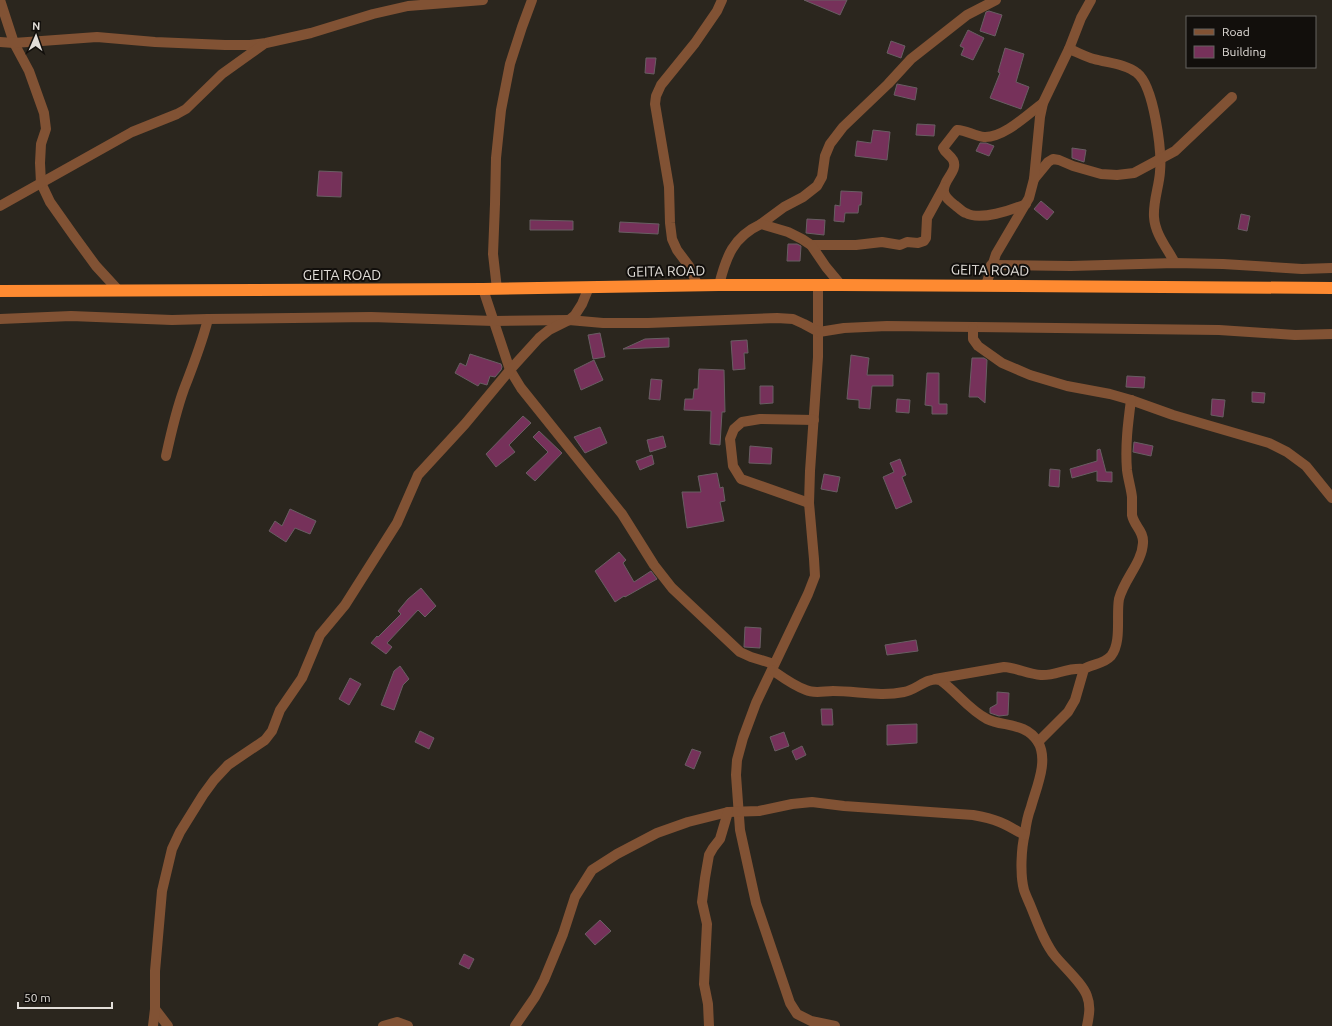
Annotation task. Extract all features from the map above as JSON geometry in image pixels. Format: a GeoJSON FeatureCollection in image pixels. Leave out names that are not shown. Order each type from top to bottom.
{"type":"FeatureCollection","features":[{"type":"Feature","properties":{"kind":"highway","name":"GEITA ROAD"},"geometry":{"type":"LineString","coordinates":[[0,291],[483,290],[719,285],[986,285],[1191,288],[1332,288]]}},
{"type":"Feature","properties":{"kind":"street"},"geometry":{"type":"LineString","coordinates":[[0,0],[14,43],[29,71],[44,113],[46,128],[41,144],[41,183],[50,202],[78,242],[96,266],[119,290]]}},
{"type":"Feature","properties":{"kind":"street"},"geometry":{"type":"LineString","coordinates":[[0,42],[14,43],[97,37],[225,46],[266,43],[311,33],[396,8],[428,3],[484,0]]}},
{"type":"Feature","properties":{"kind":"street"},"geometry":{"type":"LineString","coordinates":[[497,289],[493,254],[496,204],[496,158],[501,110],[510,64],[532,0]]}},
{"type":"Feature","properties":{"kind":"street"},"geometry":{"type":"LineString","coordinates":[[698,286],[689,266],[677,250],[672,239],[666,164],[655,104],[656,96],[661,85],[695,43],[722,0]]}},
{"type":"Feature","properties":{"kind":"street"},"geometry":{"type":"LineString","coordinates":[[719,285],[724,262],[732,248],[750,229],[761,224],[784,206],[803,197],[817,186],[822,177],[825,156],[830,144],[843,127],[888,84],[911,59],[967,15],[996,0]]}},
{"type":"Feature","properties":{"kind":"street"},"geometry":{"type":"LineString","coordinates":[[986,285],[992,265],[1003,240],[1029,198],[1034,179],[1040,117],[1043,103],[1069,49],[1081,18],[1091,0]]}},
{"type":"Feature","properties":{"kind":"street"},"geometry":{"type":"LineString","coordinates":[[0,206],[132,132],[186,109],[222,74],[266,43]]}},
{"type":"Feature","properties":{"kind":"street"},"geometry":{"type":"LineString","coordinates":[[1069,49],[1093,59],[1125,66],[1138,73],[1146,86],[1153,108],[1160,159],[1159,183],[1154,205],[1154,217],[1159,236],[1175,263]]}},
{"type":"Feature","properties":{"kind":"street"},"geometry":{"type":"LineString","coordinates":[[1034,179],[1052,159],[1090,171],[1117,175],[1134,173],[1176,151],[1232,97]]}},
{"type":"Feature","properties":{"kind":"street"},"geometry":{"type":"LineString","coordinates":[[811,245],[856,245],[882,242],[900,245],[908,242],[918,243],[924,241],[926,238],[927,218],[953,172],[953,160],[943,148],[951,139],[955,131],[961,129],[971,134],[986,137],[995,136],[1006,131],[1043,103]]}},
{"type":"Feature","properties":{"kind":"street"},"geometry":{"type":"LineString","coordinates":[[944,187],[944,193],[949,200],[966,214],[995,214],[1010,211],[1026,204]]}},
{"type":"Feature","properties":{"kind":"street"},"geometry":{"type":"LineString","coordinates":[[761,224],[788,232],[811,245],[841,285]]}},
{"type":"Feature","properties":{"kind":"street"},"geometry":{"type":"LineString","coordinates":[[992,265],[1070,266],[1175,263],[1332,268]]}},
{"type":"Feature","properties":{"kind":"street"},"geometry":{"type":"LineString","coordinates":[[818,285],[819,332],[809,503],[815,576],[808,594],[756,703],[743,738],[738,760],[733,812],[756,903],[790,1003],[797,1014],[811,1021],[835,1026]]}},
{"type":"Feature","properties":{"kind":"street"},"geometry":{"type":"LineString","coordinates":[[153,1026],[155,1009],[155,971],[162,891],[172,849],[180,832],[214,780],[228,765],[254,748],[272,731],[284,702],[302,678],[320,635],[345,605],[397,523],[418,475],[465,424],[539,338],[549,330],[569,320],[575,315],[582,304],[589,287]]}},
{"type":"Feature","properties":{"kind":"street"},"geometry":{"type":"LineString","coordinates":[[483,290],[510,370],[537,409],[622,514],[654,565],[672,588],[740,652],[773,667],[807,691],[897,694],[909,691],[929,680],[1004,667],[1040,675],[1054,674],[1070,669],[1084,669],[1105,660],[1110,656],[1117,641],[1117,609],[1124,584],[1140,556],[1143,545],[1141,531],[1132,515],[1132,497],[1127,470],[1127,436],[1131,400]]}},
{"type":"Feature","properties":{"kind":"street"},"geometry":{"type":"LineString","coordinates":[[0,319],[71,316],[172,320],[370,317],[494,321],[569,320],[603,323],[648,323],[777,318],[793,319],[819,332],[844,328],[875,326],[1219,330],[1295,335],[1332,334]]}},
{"type":"Feature","properties":{"kind":"street"},"geometry":{"type":"LineString","coordinates":[[166,456],[176,415],[202,343],[208,319]]}},
{"type":"Feature","properties":{"kind":"street"},"geometry":{"type":"LineString","coordinates":[[973,328],[975,343],[1002,363],[1030,375],[1067,386],[1110,394],[1173,415],[1269,443],[1287,452],[1306,466],[1332,498]]}},
{"type":"Feature","properties":{"kind":"street"},"geometry":{"type":"LineString","coordinates":[[809,503],[741,479],[733,466],[730,439],[734,429],[742,422],[760,419],[814,420]]}},
{"type":"Feature","properties":{"kind":"street"},"geometry":{"type":"LineString","coordinates":[[1038,742],[1068,712],[1075,700],[1084,669]]}},
{"type":"Feature","properties":{"kind":"street"},"geometry":{"type":"LineString","coordinates":[[935,679],[945,683],[978,714],[988,720],[1022,729],[1038,742],[1042,767],[1024,835],[1022,861],[1024,890],[1041,931],[1054,954],[1085,989],[1090,1011],[1088,1026]]}},
{"type":"Feature","properties":{"kind":"street"},"geometry":{"type":"LineString","coordinates":[[515,1026],[535,997],[544,980],[563,934],[575,897],[592,870],[617,854],[657,833],[688,822],[733,812],[759,811],[792,804],[812,802],[844,806],[973,815],[993,819],[1006,824],[1024,835]]}},
{"type":"Feature","properties":{"kind":"street"},"geometry":{"type":"LineString","coordinates":[[709,1026],[708,1004],[704,984],[707,924],[702,902],[710,855],[720,839],[733,812]]}},
{"type":"Feature","properties":{"kind":"street"},"geometry":{"type":"LineString","coordinates":[[155,1009],[168,1026]]}},
{"type":"Feature","properties":{"kind":"street"},"geometry":{"type":"LineString","coordinates":[[383,1026],[397,1022],[408,1026]]}},
{"type":"Feature","properties":{"kind":"building"},"geometry":{"type":"Polygon","coordinates":[[[804,0],[847,0],[840,15],[804,0]]]}},
{"type":"Feature","properties":{"kind":"building"},"geometry":{"type":"Polygon","coordinates":[[[989,11],[1002,15],[995,36],[980,31],[986,12],[989,11]]]}},
{"type":"Feature","properties":{"kind":"building"},"geometry":{"type":"Polygon","coordinates":[[[968,30],[984,38],[973,60],[961,55],[964,48],[960,46],[968,30]]]}},
{"type":"Feature","properties":{"kind":"building"},"geometry":{"type":"Polygon","coordinates":[[[891,41],[905,46],[901,58],[887,53],[891,41]]]}},
{"type":"Feature","properties":{"kind":"building"},"geometry":{"type":"Polygon","coordinates":[[[1005,48],[1024,54],[1016,82],[1029,87],[1021,109],[990,98],[1000,73],[998,72],[1005,48]]]}},
{"type":"Feature","properties":{"kind":"building"},"geometry":{"type":"Polygon","coordinates":[[[646,58],[656,58],[654,74],[645,73],[646,58]]]}},
{"type":"Feature","properties":{"kind":"building"},"geometry":{"type":"Polygon","coordinates":[[[897,84],[917,88],[915,100],[894,95],[897,84]]]}},
{"type":"Feature","properties":{"kind":"building"},"geometry":{"type":"Polygon","coordinates":[[[917,124],[935,125],[934,136],[916,135],[917,124]]]}},
{"type":"Feature","properties":{"kind":"building"},"geometry":{"type":"Polygon","coordinates":[[[873,130],[890,132],[887,160],[855,156],[857,141],[871,143],[873,130]]]}},
{"type":"Feature","properties":{"kind":"building"},"geometry":{"type":"Polygon","coordinates":[[[980,143],[986,143],[994,146],[989,156],[976,151],[980,143]]]}},
{"type":"Feature","properties":{"kind":"building"},"geometry":{"type":"Polygon","coordinates":[[[1072,148],[1086,150],[1084,162],[1072,158],[1072,148]]]}},
{"type":"Feature","properties":{"kind":"building"},"geometry":{"type":"Polygon","coordinates":[[[319,171],[342,172],[341,197],[317,196],[319,171]]]}},
{"type":"Feature","properties":{"kind":"building"},"geometry":{"type":"Polygon","coordinates":[[[841,191],[862,192],[861,205],[859,205],[858,213],[845,213],[844,222],[834,221],[835,205],[840,206],[841,191]]]}},
{"type":"Feature","properties":{"kind":"building"},"geometry":{"type":"Polygon","coordinates":[[[1041,201],[1054,212],[1047,220],[1034,209],[1041,201]]]}},
{"type":"Feature","properties":{"kind":"building"},"geometry":{"type":"Polygon","coordinates":[[[1241,214],[1250,216],[1247,231],[1238,229],[1241,214]]]}},
{"type":"Feature","properties":{"kind":"building"},"geometry":{"type":"Polygon","coordinates":[[[807,219],[825,220],[824,235],[806,233],[807,219]]]}},
{"type":"Feature","properties":{"kind":"building"},"geometry":{"type":"Polygon","coordinates":[[[530,220],[573,221],[573,230],[530,230],[530,220]]]}},
{"type":"Feature","properties":{"kind":"building"},"geometry":{"type":"Polygon","coordinates":[[[620,222],[659,224],[658,234],[619,232],[620,222]]]}},
{"type":"Feature","properties":{"kind":"building"},"geometry":{"type":"Polygon","coordinates":[[[788,244],[797,244],[801,246],[800,261],[787,261],[788,244]]]}},
{"type":"Feature","properties":{"kind":"building"},"geometry":{"type":"Polygon","coordinates":[[[600,333],[605,357],[593,359],[588,335],[600,333]]]}},
{"type":"Feature","properties":{"kind":"building"},"geometry":{"type":"Polygon","coordinates":[[[669,338],[669,347],[623,349],[645,339],[669,338]]]}},
{"type":"Feature","properties":{"kind":"building"},"geometry":{"type":"Polygon","coordinates":[[[747,340],[748,353],[744,353],[745,369],[733,370],[731,341],[747,340]]]}},
{"type":"Feature","properties":{"kind":"building"},"geometry":{"type":"Polygon","coordinates":[[[470,354],[501,364],[501,370],[495,377],[490,376],[487,385],[480,383],[478,386],[455,373],[460,363],[466,366],[470,354]]]}},
{"type":"Feature","properties":{"kind":"building"},"geometry":{"type":"Polygon","coordinates":[[[851,355],[869,358],[867,375],[893,375],[893,386],[872,386],[870,409],[859,408],[859,400],[847,399],[851,355]]]}},
{"type":"Feature","properties":{"kind":"building"},"geometry":{"type":"Polygon","coordinates":[[[972,358],[984,358],[987,360],[985,403],[978,397],[969,397],[972,358]]]}},
{"type":"Feature","properties":{"kind":"building"},"geometry":{"type":"Polygon","coordinates":[[[594,360],[603,380],[581,390],[574,370],[594,360]]]}},
{"type":"Feature","properties":{"kind":"building"},"geometry":{"type":"Polygon","coordinates":[[[699,369],[724,370],[725,412],[722,412],[720,445],[710,444],[711,411],[684,410],[685,399],[693,399],[694,389],[698,389],[699,369]]]}},
{"type":"Feature","properties":{"kind":"building"},"geometry":{"type":"Polygon","coordinates":[[[927,373],[939,373],[939,404],[947,404],[947,414],[932,414],[932,406],[925,405],[927,373]]]}},
{"type":"Feature","properties":{"kind":"building"},"geometry":{"type":"Polygon","coordinates":[[[1127,376],[1145,377],[1144,388],[1126,387],[1127,376]]]}},
{"type":"Feature","properties":{"kind":"building"},"geometry":{"type":"Polygon","coordinates":[[[651,379],[662,380],[660,400],[649,399],[651,379]]]}},
{"type":"Feature","properties":{"kind":"building"},"geometry":{"type":"Polygon","coordinates":[[[760,386],[773,386],[773,403],[760,404],[760,386]]]}},
{"type":"Feature","properties":{"kind":"building"},"geometry":{"type":"Polygon","coordinates":[[[1252,392],[1265,393],[1264,403],[1252,402],[1252,392]]]}},
{"type":"Feature","properties":{"kind":"building"},"geometry":{"type":"Polygon","coordinates":[[[897,399],[910,400],[909,413],[896,412],[897,399]]]}},
{"type":"Feature","properties":{"kind":"building"},"geometry":{"type":"Polygon","coordinates":[[[1212,399],[1225,400],[1223,417],[1211,415],[1212,399]]]}},
{"type":"Feature","properties":{"kind":"building"},"geometry":{"type":"Polygon","coordinates":[[[523,416],[531,423],[509,445],[515,452],[496,467],[486,454],[523,416]]]}},
{"type":"Feature","properties":{"kind":"building"},"geometry":{"type":"Polygon","coordinates":[[[600,427],[607,443],[585,453],[574,437],[600,427]]]}},
{"type":"Feature","properties":{"kind":"building"},"geometry":{"type":"Polygon","coordinates":[[[539,431],[562,453],[535,481],[526,473],[548,452],[533,437],[539,431]]]}},
{"type":"Feature","properties":{"kind":"building"},"geometry":{"type":"Polygon","coordinates":[[[663,436],[666,447],[650,452],[647,440],[663,436]]]}},
{"type":"Feature","properties":{"kind":"building"},"geometry":{"type":"Polygon","coordinates":[[[1134,442],[1153,446],[1151,456],[1133,452],[1134,442]]]}},
{"type":"Feature","properties":{"kind":"building"},"geometry":{"type":"Polygon","coordinates":[[[750,446],[772,448],[771,464],[749,463],[750,446]]]}},
{"type":"Feature","properties":{"kind":"building"},"geometry":{"type":"Polygon","coordinates":[[[1100,449],[1106,472],[1112,472],[1112,482],[1097,481],[1097,471],[1072,478],[1070,469],[1097,461],[1097,450],[1100,449]]]}},
{"type":"Feature","properties":{"kind":"building"},"geometry":{"type":"Polygon","coordinates":[[[652,455],[654,464],[640,470],[636,461],[652,455]]]}},
{"type":"Feature","properties":{"kind":"building"},"geometry":{"type":"Polygon","coordinates":[[[900,459],[906,475],[902,477],[912,502],[896,509],[883,477],[894,472],[890,463],[900,459]]]}},
{"type":"Feature","properties":{"kind":"building"},"geometry":{"type":"Polygon","coordinates":[[[1050,469],[1060,470],[1059,487],[1049,486],[1050,469]]]}},
{"type":"Feature","properties":{"kind":"building"},"geometry":{"type":"Polygon","coordinates":[[[717,473],[720,488],[723,487],[725,501],[720,502],[724,521],[687,528],[682,492],[701,492],[698,476],[717,473]]]}},
{"type":"Feature","properties":{"kind":"building"},"geometry":{"type":"Polygon","coordinates":[[[824,474],[840,477],[837,492],[821,489],[824,474]]]}},
{"type":"Feature","properties":{"kind":"building"},"geometry":{"type":"Polygon","coordinates":[[[290,509],[316,521],[310,534],[295,528],[286,542],[269,531],[275,521],[282,526],[290,509]]]}},
{"type":"Feature","properties":{"kind":"building"},"geometry":{"type":"Polygon","coordinates":[[[619,552],[626,560],[623,563],[634,582],[651,571],[657,579],[615,602],[595,571],[619,552]]]}},
{"type":"Feature","properties":{"kind":"building"},"geometry":{"type":"Polygon","coordinates":[[[421,588],[436,606],[425,617],[418,610],[387,643],[392,647],[386,654],[371,643],[401,614],[398,611],[408,599],[421,588]]]}},
{"type":"Feature","properties":{"kind":"building"},"geometry":{"type":"Polygon","coordinates":[[[745,627],[761,628],[760,648],[744,647],[745,627]]]}},
{"type":"Feature","properties":{"kind":"building"},"geometry":{"type":"Polygon","coordinates":[[[916,640],[918,651],[887,655],[885,645],[916,640]]]}},
{"type":"Feature","properties":{"kind":"building"},"geometry":{"type":"Polygon","coordinates":[[[400,666],[409,679],[403,685],[394,710],[381,705],[394,671],[400,666]]]}},
{"type":"Feature","properties":{"kind":"building"},"geometry":{"type":"Polygon","coordinates":[[[350,678],[361,684],[349,705],[339,699],[350,678]]]}},
{"type":"Feature","properties":{"kind":"building"},"geometry":{"type":"Polygon","coordinates":[[[997,692],[1009,693],[1008,715],[999,716],[990,713],[990,708],[997,704],[997,692]]]}},
{"type":"Feature","properties":{"kind":"building"},"geometry":{"type":"Polygon","coordinates":[[[821,709],[832,709],[833,725],[822,725],[821,709]]]}},
{"type":"Feature","properties":{"kind":"building"},"geometry":{"type":"Polygon","coordinates":[[[917,724],[917,743],[887,745],[887,725],[917,724]]]}},
{"type":"Feature","properties":{"kind":"building"},"geometry":{"type":"Polygon","coordinates":[[[420,731],[434,738],[429,749],[415,742],[420,731]]]}},
{"type":"Feature","properties":{"kind":"building"},"geometry":{"type":"Polygon","coordinates":[[[784,732],[789,746],[775,751],[770,737],[784,732]]]}},
{"type":"Feature","properties":{"kind":"building"},"geometry":{"type":"Polygon","coordinates":[[[802,746],[806,755],[796,760],[792,751],[802,746]]]}},
{"type":"Feature","properties":{"kind":"building"},"geometry":{"type":"Polygon","coordinates":[[[692,749],[701,752],[694,769],[685,765],[692,749]]]}},
{"type":"Feature","properties":{"kind":"building"},"geometry":{"type":"Polygon","coordinates":[[[600,920],[611,931],[595,945],[585,934],[600,920]]]}},
{"type":"Feature","properties":{"kind":"building"},"geometry":{"type":"Polygon","coordinates":[[[464,954],[474,959],[469,969],[459,964],[464,954]]]}}]}
